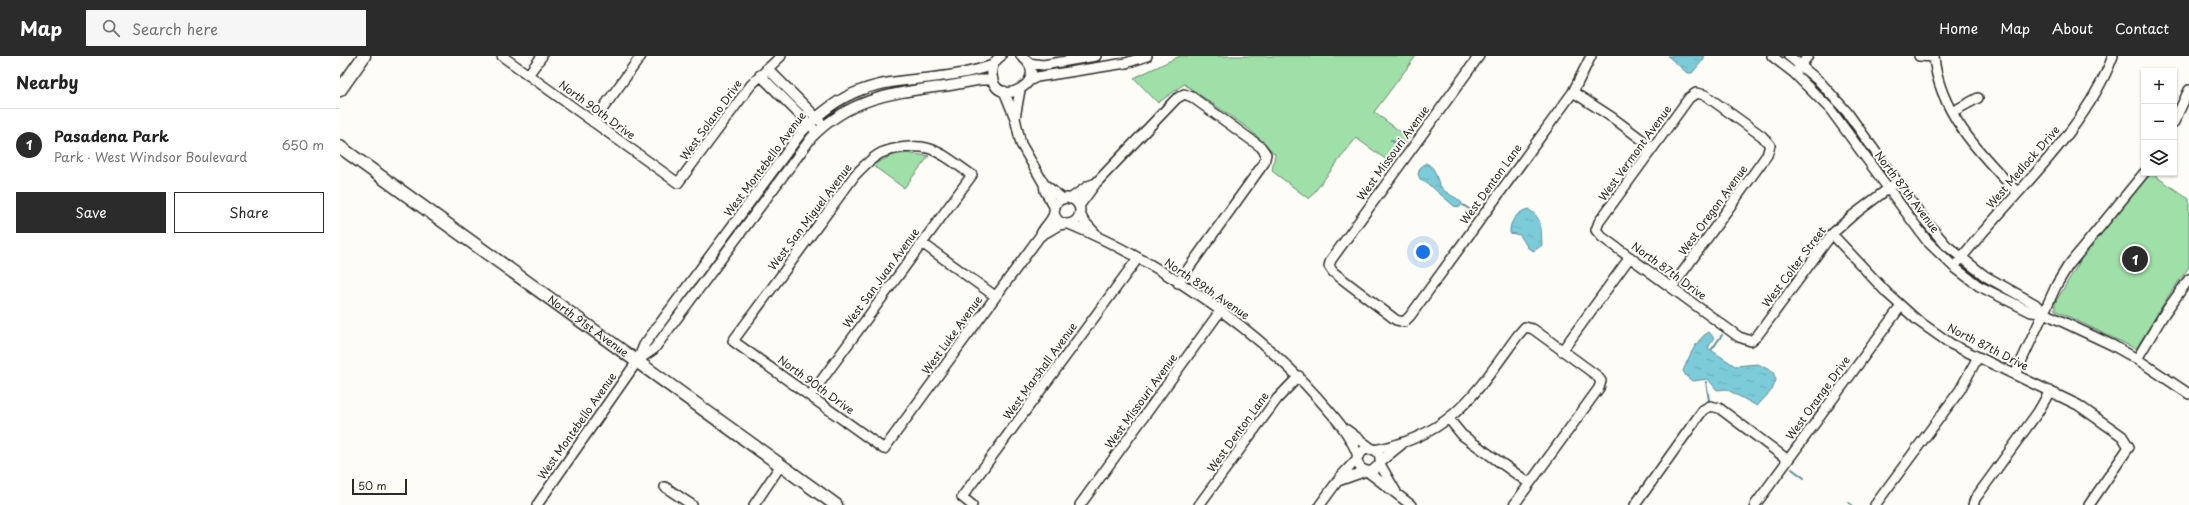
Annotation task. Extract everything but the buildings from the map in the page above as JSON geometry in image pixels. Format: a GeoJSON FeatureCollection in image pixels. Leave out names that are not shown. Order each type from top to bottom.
{"type":"FeatureCollection","features":[{"type":"Feature","properties":{"kind":"main road"},"geometry":{"type":"LineString","coordinates":[[340,90],[364,56]]}},
{"type":"Feature","properties":{"kind":"main road","name":"North 91st Avenue"},"geometry":{"type":"LineString","coordinates":[[340,147],[638,360],[836,505]]}},
{"type":"Feature","properties":{"kind":"street","name":"North 90th Drive"},"geometry":{"type":"LineString","coordinates":[[502,56],[678,183]]}},
{"type":"Feature","properties":{"kind":"street"},"geometry":{"type":"LineString","coordinates":[[528,75],[542,56]]}},
{"type":"Feature","properties":{"kind":"street"},"geometry":{"type":"LineString","coordinates":[[593,122],[641,56]]}},
{"type":"Feature","properties":{"kind":"street","name":"West Solano Drive"},"geometry":{"type":"LineString","coordinates":[[678,183],[760,75],[782,56]]}},
{"type":"Feature","properties":{"kind":"street"},"geometry":{"type":"LineString","coordinates":[[1021,56],[1028,63],[1030,75],[1029,81]]}},
{"type":"Feature","properties":{"kind":"street"},"geometry":{"type":"LineString","coordinates":[[1028,63],[1043,65],[1096,56]]}},
{"type":"Feature","properties":{"kind":"street"},"geometry":{"type":"LineString","coordinates":[[998,59],[991,72],[993,80],[999,88],[1009,92],[1020,90],[1029,81],[1050,74],[1126,63],[1147,56]]}},
{"type":"Feature","properties":{"kind":"street","name":"West Missouri Avenue"},"geometry":{"type":"LineString","coordinates":[[1404,322],[1396,320],[1333,272],[1329,266],[1331,260],[1479,56]]}},
{"type":"Feature","properties":{"kind":"street","name":"West Denton Lane"},"geometry":{"type":"LineString","coordinates":[[1404,322],[1410,316],[1574,92],[1591,56]]}},
{"type":"Feature","properties":{"kind":"street","name":"North 87th Avenue"},"geometry":{"type":"LineString","coordinates":[[1772,56],[1794,73],[1830,109],[1927,241],[1954,267],[1979,286],[2001,298],[2031,312],[2044,313],[2085,331],[2137,359],[2189,394]]}},
{"type":"Feature","properties":{"kind":"street","name":"North 87th Avenue"},"geometry":{"type":"LineString","coordinates":[[1789,56],[1820,82],[1847,112],[1935,233],[1961,258],[1985,276],[2035,304],[2044,313]]}},
{"type":"Feature","properties":{"kind":"street"},"geometry":{"type":"LineString","coordinates":[[1794,73],[1808,56]]}},
{"type":"Feature","properties":{"kind":"street"},"geometry":{"type":"LineString","coordinates":[[1919,56],[1934,57],[1940,83],[1952,112],[1979,152],[2017,192]]}},
{"type":"Feature","properties":{"kind":"street","name":"West Medlock Drive"},"geometry":{"type":"LineString","coordinates":[[1954,267],[2017,192],[2044,164],[2068,133],[2092,97],[2113,56]]}},
{"type":"Feature","properties":{"kind":"street","name":"West Montebello Avenue"},"geometry":{"type":"LineString","coordinates":[[537,505],[638,360],[644,344],[816,116],[848,95],[866,87],[885,82],[967,72],[998,59]]}},
{"type":"Feature","properties":{"kind":"street"},"geometry":{"type":"LineString","coordinates":[[768,68],[824,125]]}},
{"type":"Feature","properties":{"kind":"street"},"geometry":{"type":"LineString","coordinates":[[760,75],[817,132]]}},
{"type":"Feature","properties":{"kind":"street","name":"West Montebello Avenue"},"geometry":{"type":"LineString","coordinates":[[638,360],[654,349],[817,132],[824,125],[853,106],[886,95],[980,80],[993,80]]}},
{"type":"Feature","properties":{"kind":"street"},"geometry":{"type":"LineString","coordinates":[[1015,118],[1020,90]]}},
{"type":"Feature","properties":{"kind":"street"},"geometry":{"type":"LineString","coordinates":[[2177,116],[2189,90]]}},
{"type":"Feature","properties":{"kind":"street"},"geometry":{"type":"LineString","coordinates":[[1004,91],[1015,118],[1021,144],[1044,184],[1045,191],[1058,220],[1067,224],[1076,220],[1079,209],[1096,183],[1176,99],[1184,94],[1192,97],[1261,147],[1266,154],[1264,163],[1178,283]]}},
{"type":"Feature","properties":{"kind":"street"},"geometry":{"type":"LineString","coordinates":[[1574,92],[1614,118],[1653,148]]}},
{"type":"Feature","properties":{"kind":"street","name":"West Vermont Avenue"},"geometry":{"type":"LineString","coordinates":[[1596,230],[1599,222],[1689,98],[1696,93],[1705,95],[1762,136],[1770,145]]}},
{"type":"Feature","properties":{"kind":"street"},"geometry":{"type":"LineString","coordinates":[[1952,112],[1978,98]]}},
{"type":"Feature","properties":{"kind":"street","name":"West Oregon Avenue"},"geometry":{"type":"LineString","coordinates":[[1672,287],[1767,155],[1770,145]]}},
{"type":"Feature","properties":{"kind":"street","name":"West San Miguel Avenue"},"geometry":{"type":"LineString","coordinates":[[733,341],[855,175],[867,163],[881,153],[914,147],[927,148],[940,154],[972,175]]}},
{"type":"Feature","properties":{"kind":"street","name":"West San Juan Avenue"},"geometry":{"type":"LineString","coordinates":[[810,396],[972,175]]}},
{"type":"Feature","properties":{"kind":"street"},"geometry":{"type":"LineString","coordinates":[[2015,375],[2057,284],[2072,261],[2142,176]]}},
{"type":"Feature","properties":{"kind":"street","name":"West Colter Street"},"geometry":{"type":"LineString","coordinates":[[1750,341],[1757,336],[1832,234],[1852,216],[1897,182]]}},
{"type":"Feature","properties":{"kind":"street"},"geometry":{"type":"LineString","coordinates":[[1054,210],[1056,204],[1096,183]]}},
{"type":"Feature","properties":{"kind":"street"},"geometry":{"type":"LineString","coordinates":[[1044,184],[1079,209]]}},
{"type":"Feature","properties":{"kind":"street","name":"North 89th Avenue"},"geometry":{"type":"LineString","coordinates":[[1079,209],[1096,234]]}},
{"type":"Feature","properties":{"kind":"street","name":"West Luke Avenue"},"geometry":{"type":"LineString","coordinates":[[884,449],[1040,236],[1042,230],[1053,218],[1054,210]]}},
{"type":"Feature","properties":{"kind":"street","name":"West Luke Avenue"},"geometry":{"type":"LineString","coordinates":[[1040,236],[1059,224],[1067,224]]}},
{"type":"Feature","properties":{"kind":"street","name":"North 89th Avenue"},"geometry":{"type":"LineString","coordinates":[[1067,224],[1096,234],[1138,258],[1221,310],[1280,358],[1299,376],[1344,429],[1358,457]]}},
{"type":"Feature","properties":{"kind":"street","name":"North 87th Drive"},"geometry":{"type":"LineString","coordinates":[[1596,230],[1602,237],[1739,337],[1750,341]]}},
{"type":"Feature","properties":{"kind":"street","name":"North 87th Drive"},"geometry":{"type":"LineString","coordinates":[[1832,234],[1901,306],[1951,344],[2078,405],[2122,436],[2128,447],[2089,505]]}},
{"type":"Feature","properties":{"kind":"street"},"geometry":{"type":"LineString","coordinates":[[922,243],[995,296]]}},
{"type":"Feature","properties":{"kind":"street"},"geometry":{"type":"LineString","coordinates":[[1562,351],[1630,257]]}},
{"type":"Feature","properties":{"kind":"street","name":"West Marshall Avenue"},"geometry":{"type":"LineString","coordinates":[[972,505],[962,497],[1138,258]]}},
{"type":"Feature","properties":{"kind":"street"},"geometry":{"type":"LineString","coordinates":[[2137,359],[2160,320],[2189,279]]}},
{"type":"Feature","properties":{"kind":"street","name":"West Orange Drive"},"geometry":{"type":"LineString","coordinates":[[1755,505],[1901,306]]}},
{"type":"Feature","properties":{"kind":"street","name":"West Missouri Avenue"},"geometry":{"type":"LineString","coordinates":[[1080,505],[1221,310]]}},
{"type":"Feature","properties":{"kind":"street"},"geometry":{"type":"LineString","coordinates":[[1338,481],[1376,470],[1380,462],[1402,444],[1449,419],[1475,393],[1525,327],[1533,329],[1596,375],[1601,381],[1599,388],[1514,505]]}},
{"type":"Feature","properties":{"kind":"street","name":"North 90th Drive"},"geometry":{"type":"LineString","coordinates":[[733,341],[884,449]]}},
{"type":"Feature","properties":{"kind":"street"},"geometry":{"type":"LineString","coordinates":[[1875,505],[1960,390],[1978,358]]}},
{"type":"Feature","properties":{"kind":"street","name":"West Denton Lane"},"geometry":{"type":"LineString","coordinates":[[1199,505],[1277,399],[1299,376]]}},
{"type":"Feature","properties":{"kind":"street"},"geometry":{"type":"LineString","coordinates":[[1973,505],[1975,499],[2038,412],[2050,391]]}},
{"type":"Feature","properties":{"kind":"street"},"geometry":{"type":"LineString","coordinates":[[1635,505],[1703,410],[1710,406],[1719,408],[1788,460]]}},
{"type":"Feature","properties":{"kind":"street"},"geometry":{"type":"LineString","coordinates":[[1449,419],[1462,435],[1529,483]]}},
{"type":"Feature","properties":{"kind":"street","name":"North 89th Avenue"},"geometry":{"type":"LineString","coordinates":[[1344,429],[1372,449]]}},
{"type":"Feature","properties":{"kind":"street"},"geometry":{"type":"LineString","coordinates":[[1320,505],[1362,451],[1402,444]]}},
{"type":"Feature","properties":{"kind":"street"},"geometry":{"type":"LineString","coordinates":[[1372,449],[1378,453],[1380,462],[1398,498]]}},
{"type":"Feature","properties":{"kind":"street"},"geometry":{"type":"LineString","coordinates":[[1358,457],[1358,465],[1398,498],[1412,505]]}},
{"type":"Feature","properties":{"kind":"street"},"geometry":{"type":"LineString","coordinates":[[754,505],[781,465]]}},
{"type":"Feature","properties":{"kind":"street"},"geometry":{"type":"LineString","coordinates":[[665,487],[692,505]]}},
{"type":"Feature","properties":{"kind":"green space"},"geometry":{"type":"Polygon","coordinates":[[[1180,56],[1416,56],[1374,112],[1409,138],[1391,163],[1356,138],[1309,199],[1272,171],[1275,154],[1249,129],[1184,84],[1158,103],[1134,78],[1180,56]]]}},
{"type":"Feature","properties":{"kind":"green space"},"geometry":{"type":"Polygon","coordinates":[[[905,153],[929,156],[904,188],[872,165],[893,155],[905,153]]]}},
{"type":"Feature","properties":{"kind":"green space"},"geometry":{"type":"Polygon","coordinates":[[[2148,176],[2155,176],[2189,199],[2189,267],[2169,295],[2136,349],[2055,310],[2055,303],[2086,251],[2148,176]]]}},
{"type":"Feature","properties":{"kind":"water"},"geometry":{"type":"Polygon","coordinates":[[[1668,56],[1704,56],[1704,59],[1692,73],[1687,73],[1668,56]]]}},
{"type":"Feature","properties":{"kind":"water"},"geometry":{"type":"Polygon","coordinates":[[[1426,163],[1433,168],[1443,190],[1462,203],[1460,207],[1454,206],[1420,179],[1418,174],[1420,168],[1426,163]]]}},
{"type":"Feature","properties":{"kind":"water"},"geometry":{"type":"Polygon","coordinates":[[[1528,209],[1533,212],[1539,220],[1541,229],[1542,245],[1534,251],[1528,248],[1520,235],[1510,233],[1514,218],[1520,212],[1528,209]]]}},
{"type":"Feature","properties":{"kind":"water"},"geometry":{"type":"Polygon","coordinates":[[[1709,332],[1714,338],[1708,348],[1735,366],[1758,364],[1773,372],[1776,380],[1772,390],[1757,406],[1726,389],[1717,390],[1708,379],[1692,381],[1686,376],[1683,371],[1690,354],[1700,339],[1709,332]]]}},
{"type":"Feature","properties":{"kind":"waterway"},"geometry":{"type":"LineString","coordinates":[[1391,140],[1402,147]]}},
{"type":"Feature","properties":{"kind":"waterway"},"geometry":{"type":"LineString","coordinates":[[1463,205],[1475,213]]}},
{"type":"Feature","properties":{"kind":"waterway"},"geometry":{"type":"LineString","coordinates":[[1712,349],[1722,335]]}},
{"type":"Feature","properties":{"kind":"waterway"},"geometry":{"type":"LineString","coordinates":[[1706,382],[1709,400]]}},
{"type":"Feature","properties":{"kind":"waterway"},"geometry":{"type":"LineString","coordinates":[[1792,469],[1804,478]]}},
{"type":"Feature","properties":{"kind":"place","name":"Pasadena Park"},"geometry":{"type":"Point","coordinates":[2135,259]}}]}
